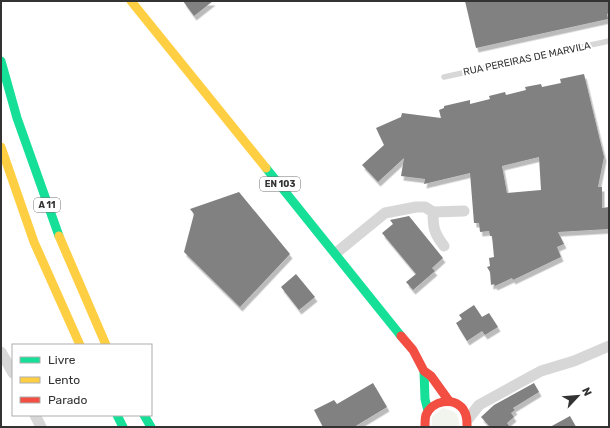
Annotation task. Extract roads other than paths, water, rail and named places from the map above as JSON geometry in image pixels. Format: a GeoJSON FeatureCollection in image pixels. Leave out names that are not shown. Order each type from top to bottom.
{"type":"FeatureCollection","features":[{"type":"Feature","properties":{"kind":"main road","name":"EN 103"},"geometry":{"type":"LineString","coordinates":[[131,1],[413,350],[424,371],[425,399],[428,411],[425,418],[425,427]]}},
{"type":"Feature","properties":{"kind":"main road","name":"A 11"},"geometry":{"type":"LineString","coordinates":[[1,61],[17,118],[56,229],[106,344]]}},
{"type":"Feature","properties":{"kind":"main road","name":"A 11"},"geometry":{"type":"LineString","coordinates":[[1,147],[34,242],[80,344]]}},
{"type":"Feature","properties":{"kind":"main road","name":"EN 103"},"geometry":{"type":"LineString","coordinates":[[424,371],[431,376],[449,401],[461,407]]}},
{"type":"Feature","properties":{"kind":"main road"},"geometry":{"type":"LineString","coordinates":[[428,411],[435,403],[449,401]]}},
{"type":"Feature","properties":{"kind":"main road"},"geometry":{"type":"LineString","coordinates":[[461,407],[464,410],[468,425]]}},
{"type":"Feature","properties":{"kind":"main road"},"geometry":{"type":"LineString","coordinates":[[118,416],[123,427]]}},
{"type":"Feature","properties":{"kind":"main road"},"geometry":{"type":"LineString","coordinates":[[145,416],[151,427]]}},
{"type":"Feature","properties":{"kind":"street"},"geometry":{"type":"LineString","coordinates":[[336,253],[385,213],[416,207],[425,207],[433,212],[464,211]]}},
{"type":"Feature","properties":{"kind":"street"},"geometry":{"type":"LineString","coordinates":[[433,212],[433,226],[435,234],[444,246]]}},
{"type":"Feature","properties":{"kind":"street"},"geometry":{"type":"LineString","coordinates":[[461,407],[479,405],[541,371],[574,361],[609,346]]}},
{"type":"Feature","properties":{"kind":"street"},"geometry":{"type":"LineString","coordinates":[[1,352],[12,371]]}},
{"type":"Feature","properties":{"kind":"street"},"geometry":{"type":"LineString","coordinates":[[468,425],[479,405]]}},
{"type":"Feature","properties":{"kind":"street"},"geometry":{"type":"LineString","coordinates":[[36,416],[41,427]]}},
{"type":"Feature","properties":{"kind":"lane","name":"RUA PEREIRAS DE MARVILA"},"geometry":{"type":"LineString","coordinates":[[444,77],[609,41]]}}]}
